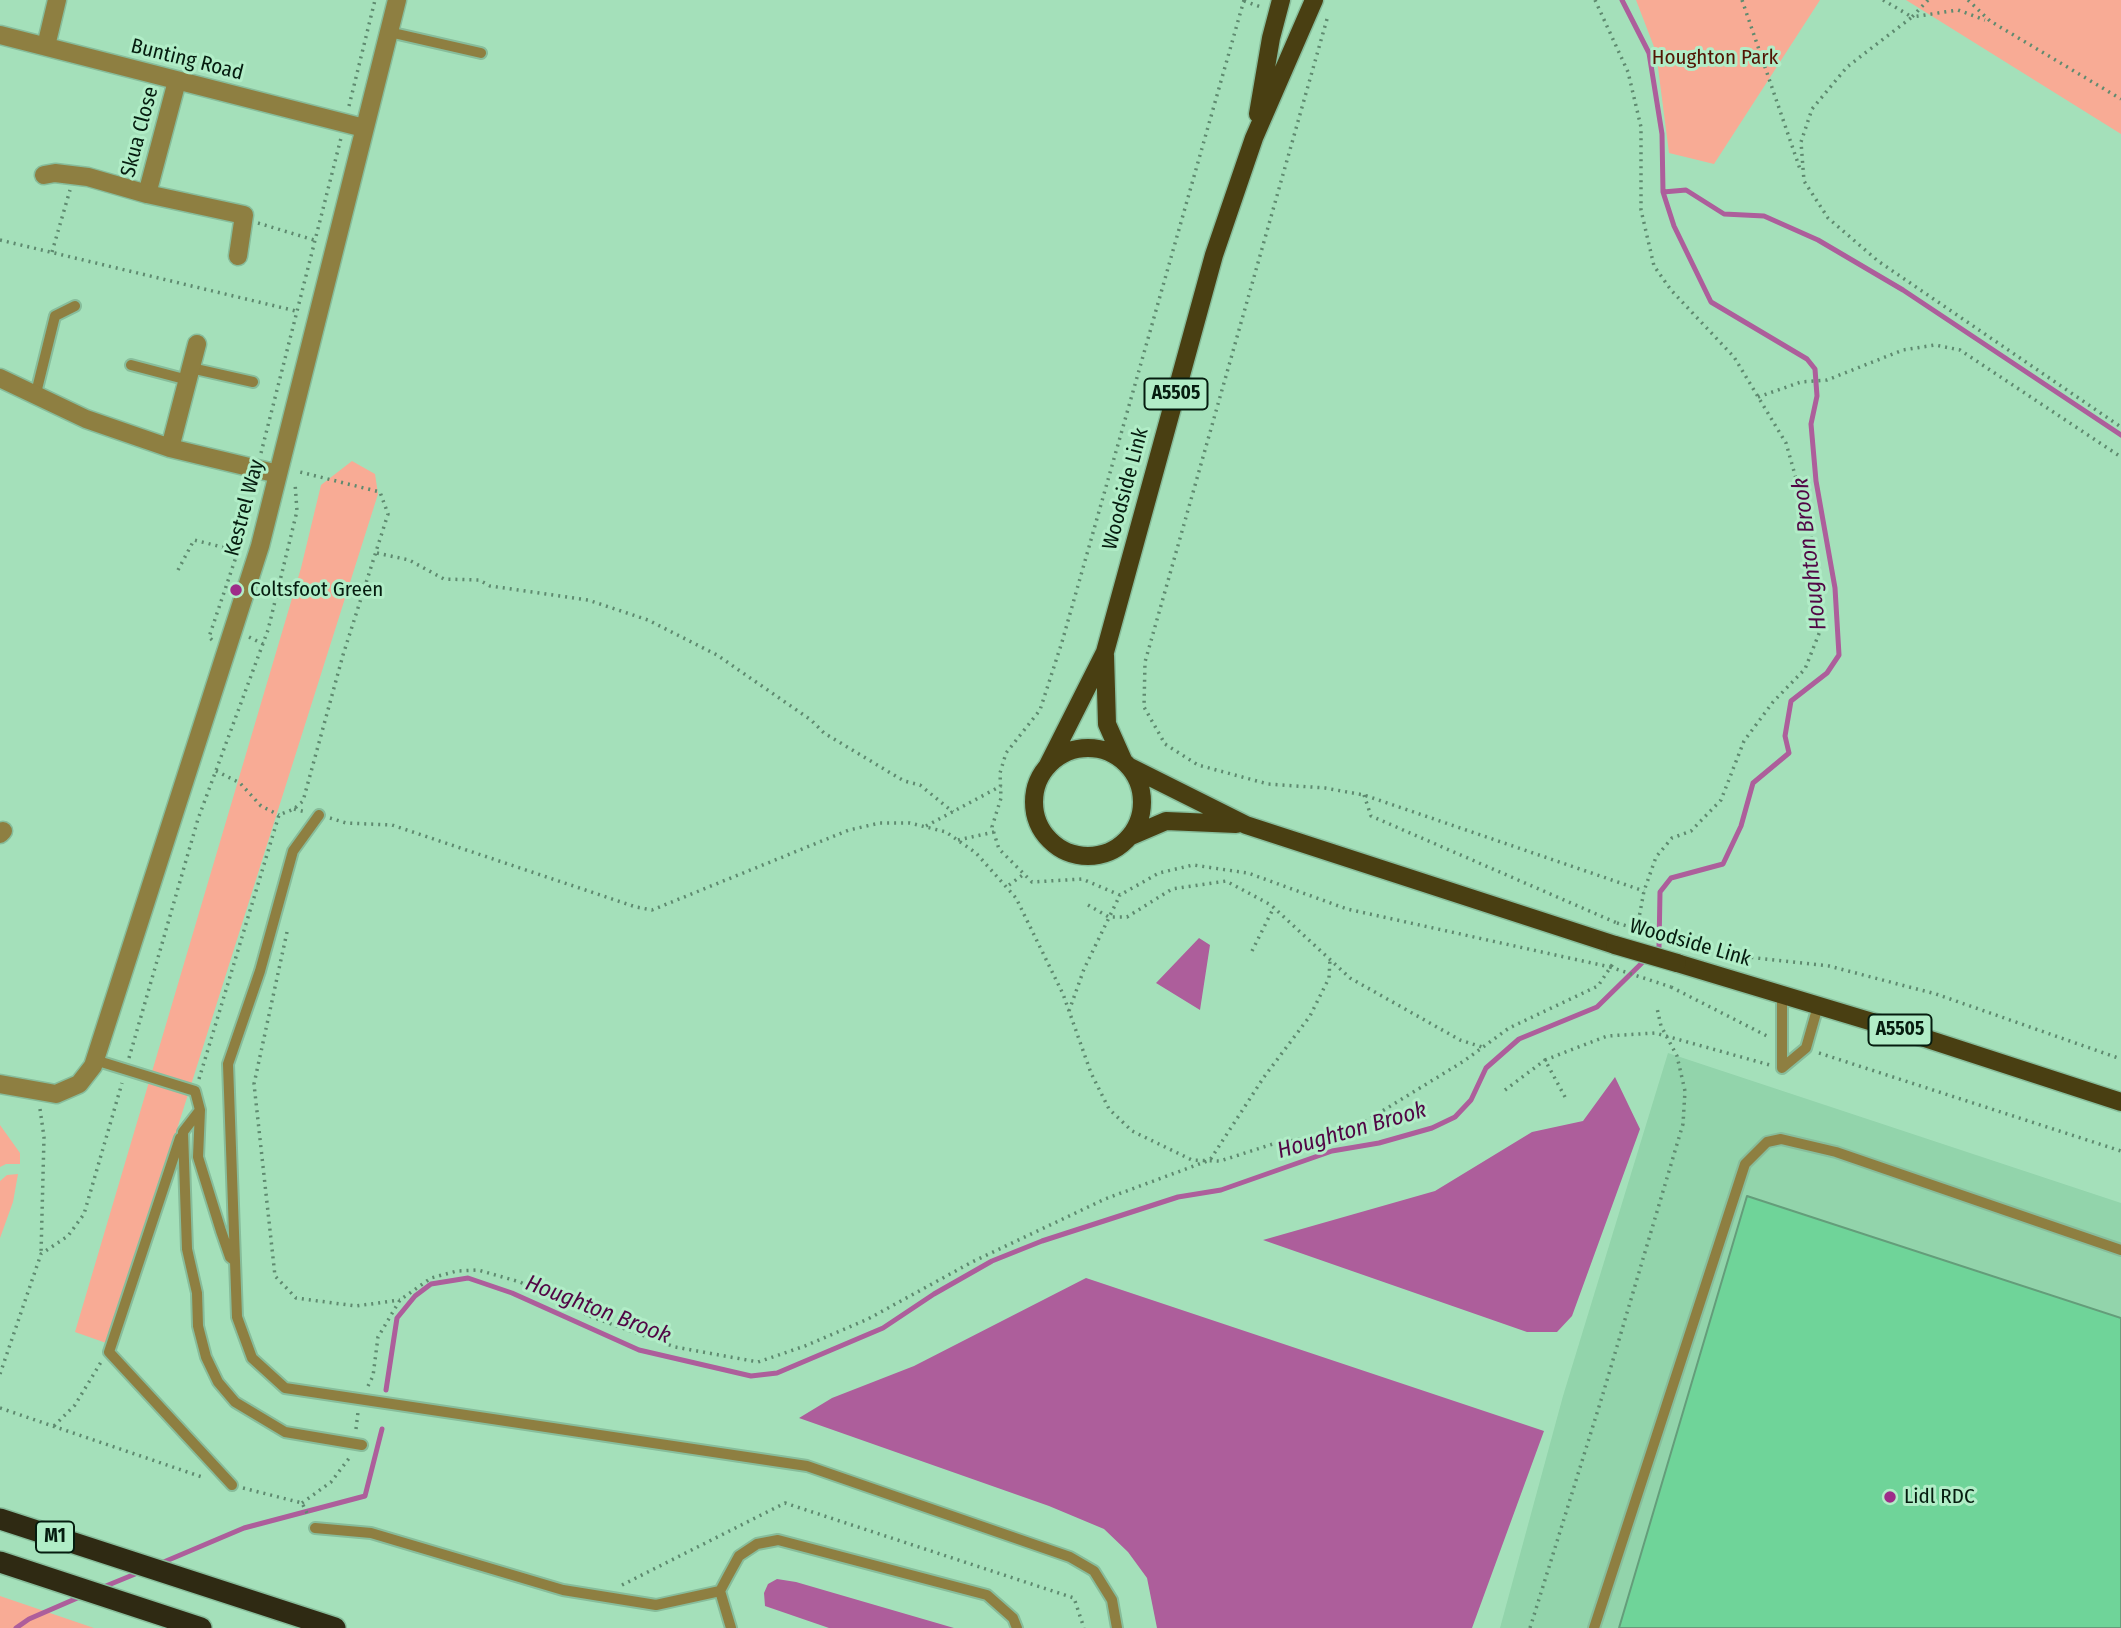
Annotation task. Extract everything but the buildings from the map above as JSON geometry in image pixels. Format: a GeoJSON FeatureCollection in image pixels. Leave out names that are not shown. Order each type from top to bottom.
{"type":"FeatureCollection","features":[{"type":"Feature","properties":{"kind":"highway","name":"M1"},"geometry":{"type":"LineString","coordinates":[[0,1519],[335,1628]]}},
{"type":"Feature","properties":{"kind":"highway","name":"M1"},"geometry":{"type":"LineString","coordinates":[[0,1562],[201,1628]]}},
{"type":"Feature","properties":{"kind":"main road","name":"Woodside Link"},"geometry":{"type":"LineString","coordinates":[[1254,138],[1271,38],[1281,0]]}},
{"type":"Feature","properties":{"kind":"main road","name":"Woodside Link"},"geometry":{"type":"LineString","coordinates":[[1047,767],[1105,652],[1214,255],[1254,138],[1314,0]]}},
{"type":"Feature","properties":{"kind":"main road","name":"Woodside Link"},"geometry":{"type":"LineString","coordinates":[[1105,652],[1107,724],[1126,764],[1246,825],[1621,949],[1677,963],[2121,1101]]}},
{"type":"Feature","properties":{"kind":"main road","name":"A5505"},"geometry":{"type":"LineString","coordinates":[[1084,748],[1111,753],[1126,764],[1138,780],[1142,809],[1131,836],[1119,847],[1096,856],[1065,852],[1051,842],[1041,829],[1034,805],[1038,781],[1047,767],[1070,751],[1084,748]]}},
{"type":"Feature","properties":{"kind":"main road","name":"Woodside Link"},"geometry":{"type":"LineString","coordinates":[[1131,836],[1154,824],[1177,820],[1246,825]]}},
{"type":"Feature","properties":{"kind":"street"},"geometry":{"type":"LineString","coordinates":[[46,47],[57,0]]}},
{"type":"Feature","properties":{"kind":"street","name":"Kestrel Way"},"geometry":{"type":"LineString","coordinates":[[38,1093],[69,1091],[79,1084],[95,1060],[286,472],[364,128],[397,0]]}},
{"type":"Feature","properties":{"kind":"street","name":"Bunting Road"},"geometry":{"type":"LineString","coordinates":[[0,35],[364,128]]}},
{"type":"Feature","properties":{"kind":"street","name":"Skua Close"},"geometry":{"type":"LineString","coordinates":[[147,194],[177,81]]}},
{"type":"Feature","properties":{"kind":"street","name":"Skua Close"},"geometry":{"type":"LineString","coordinates":[[44,175],[74,174],[147,194],[244,215]]}},
{"type":"Feature","properties":{"kind":"street"},"geometry":{"type":"LineString","coordinates":[[237,257],[244,215]]}},
{"type":"Feature","properties":{"kind":"street"},"geometry":{"type":"LineString","coordinates":[[170,448],[197,344]]}},
{"type":"Feature","properties":{"kind":"street"},"geometry":{"type":"LineString","coordinates":[[0,378],[86,419],[170,448],[257,469],[286,472]]}},
{"type":"Feature","properties":{"kind":"street"},"geometry":{"type":"LineString","coordinates":[[0,1084],[38,1093]]}},
{"type":"Feature","properties":{"kind":"lane"},"geometry":{"type":"LineString","coordinates":[[389,32],[481,53]]}},
{"type":"Feature","properties":{"kind":"lane"},"geometry":{"type":"LineString","coordinates":[[36,393],[55,316],[75,306]]}},
{"type":"Feature","properties":{"kind":"lane"},"geometry":{"type":"LineString","coordinates":[[131,365],[253,382]]}},
{"type":"Feature","properties":{"kind":"lane"},"geometry":{"type":"LineString","coordinates":[[319,815],[293,851],[260,971],[228,1064],[237,1317],[251,1358],[285,1388],[807,1466],[1070,1557],[1094,1571],[1112,1600],[1117,1628]]}},
{"type":"Feature","properties":{"kind":"lane"},"geometry":{"type":"LineString","coordinates":[[1782,995],[1782,1068]]}},
{"type":"Feature","properties":{"kind":"lane"},"geometry":{"type":"LineString","coordinates":[[1782,1068],[1806,1048],[1818,1006]]}},
{"type":"Feature","properties":{"kind":"lane"},"geometry":{"type":"LineString","coordinates":[[95,1060],[195,1091],[200,1110],[198,1157],[221,1231],[230,1256],[235,1261]]}},
{"type":"Feature","properties":{"kind":"lane"},"geometry":{"type":"LineString","coordinates":[[200,1110],[183,1132],[108,1352],[232,1485]]}},
{"type":"Feature","properties":{"kind":"lane"},"geometry":{"type":"LineString","coordinates":[[183,1132],[187,1249],[197,1293],[198,1326],[206,1356],[218,1382],[234,1402],[285,1432],[358,1445]]}},
{"type":"Feature","properties":{"kind":"lane"},"geometry":{"type":"LineString","coordinates":[[1594,1628],[1745,1164],[1767,1142],[1781,1139],[1836,1152],[2121,1250]]}},
{"type":"Feature","properties":{"kind":"lane"},"geometry":{"type":"LineString","coordinates":[[315,1528],[371,1533],[563,1590],[656,1605],[720,1591]]}},
{"type":"Feature","properties":{"kind":"lane"},"geometry":{"type":"LineString","coordinates":[[731,1628],[720,1591],[739,1556],[757,1544],[778,1540],[987,1595],[1013,1618],[1017,1628]]}},
{"type":"Feature","properties":{"kind":"path"},"geometry":{"type":"LineString","coordinates":[[215,645],[209,637],[238,551],[375,0]]}},
{"type":"Feature","properties":{"kind":"path"},"geometry":{"type":"LineString","coordinates":[[1120,895],[1083,879],[1032,882],[999,849],[992,827],[1001,798],[1000,773],[1006,753],[1040,710],[1062,642],[1244,0]]}},
{"type":"Feature","properties":{"kind":"path"},"geometry":{"type":"LineString","coordinates":[[294,809],[346,823],[393,825],[652,910],[849,830],[880,823],[925,826],[946,832],[976,853],[1008,886],[1036,934],[1069,1011],[1091,1073],[1109,1109],[1132,1131],[1156,1145],[1192,1160],[1220,1161],[1273,1144],[1329,1134],[1366,1121],[1396,1105],[1509,1028],[1598,986],[1621,949],[1636,934],[1644,891],[1656,857],[1672,838],[1691,831],[1721,800],[1744,741],[1773,702],[1805,669],[1819,631],[1823,601],[1808,521],[1786,443],[1734,357],[1671,290],[1654,266],[1641,210],[1641,127],[1628,72],[1595,0]]}},
{"type":"Feature","properties":{"kind":"path"},"geometry":{"type":"LineString","coordinates":[[1742,0],[1804,181],[1828,218],[1878,261],[2121,426]]}},
{"type":"Feature","properties":{"kind":"path"},"geometry":{"type":"LineString","coordinates":[[1883,0],[1912,17],[1958,10],[1990,21],[2121,99]]}},
{"type":"Feature","properties":{"kind":"path"},"geometry":{"type":"LineString","coordinates":[[1804,181],[1801,142],[1812,108],[1847,67],[1912,17],[1928,0]]}},
{"type":"Feature","properties":{"kind":"path"},"geometry":{"type":"LineString","coordinates":[[1968,0],[1990,21]]}},
{"type":"Feature","properties":{"kind":"path"},"geometry":{"type":"LineString","coordinates":[[1329,11],[1145,662],[1144,707],[1165,744],[1198,765],[1268,785],[1325,788],[1364,795],[1644,891]]}},
{"type":"Feature","properties":{"kind":"path"},"geometry":{"type":"LineString","coordinates":[[52,252],[74,174]]}},
{"type":"Feature","properties":{"kind":"path"},"geometry":{"type":"LineString","coordinates":[[244,215],[264,227],[314,240]]}},
{"type":"Feature","properties":{"kind":"path"},"geometry":{"type":"LineString","coordinates":[[0,240],[296,311]]}},
{"type":"Feature","properties":{"kind":"path"},"geometry":{"type":"LineString","coordinates":[[1758,397],[1801,382],[1828,380],[1903,350],[1935,345],[1960,350],[2121,457]]}},
{"type":"Feature","properties":{"kind":"path"},"geometry":{"type":"LineString","coordinates":[[195,1091],[279,816],[303,801],[343,655],[388,514],[380,492],[286,472]]}},
{"type":"Feature","properties":{"kind":"path"},"geometry":{"type":"LineString","coordinates":[[178,570],[194,540],[257,556]]}},
{"type":"Feature","properties":{"kind":"path"},"geometry":{"type":"LineString","coordinates":[[376,554],[408,561],[444,579],[479,580],[490,586],[588,600],[648,620],[718,655],[811,720],[824,733],[904,781],[920,785],[953,812]]}},
{"type":"Feature","properties":{"kind":"path"},"geometry":{"type":"LineString","coordinates":[[245,636],[263,644]]}},
{"type":"Feature","properties":{"kind":"path"},"geometry":{"type":"LineString","coordinates":[[216,771],[240,783],[261,806],[279,816]]}},
{"type":"Feature","properties":{"kind":"path"},"geometry":{"type":"LineString","coordinates":[[925,826],[1001,786]]}},
{"type":"Feature","properties":{"kind":"path"},"geometry":{"type":"LineString","coordinates":[[1364,795],[1371,816],[1617,923],[1712,953],[1829,966],[1896,983],[1936,994],[2121,1059]]}},
{"type":"Feature","properties":{"kind":"path"},"geometry":{"type":"LineString","coordinates":[[958,840],[993,832]]}},
{"type":"Feature","properties":{"kind":"path"},"geometry":{"type":"LineString","coordinates":[[1069,1011],[1120,895],[1158,873],[1194,865],[1248,873],[1347,909],[1610,967],[1671,987],[1768,1037]]}},
{"type":"Feature","properties":{"kind":"path"},"geometry":{"type":"LineString","coordinates":[[1008,886],[1024,874]]}},
{"type":"Feature","properties":{"kind":"path"},"geometry":{"type":"LineString","coordinates":[[1088,905],[1109,916],[1127,917],[1171,889],[1226,881],[1274,907],[1350,978],[1460,1040],[1482,1047]]}},
{"type":"Feature","properties":{"kind":"path"},"geometry":{"type":"LineString","coordinates":[[1252,951],[1274,907]]}},
{"type":"Feature","properties":{"kind":"path"},"geometry":{"type":"LineString","coordinates":[[288,929],[254,1084],[275,1276],[296,1298],[356,1306],[400,1300]]}},
{"type":"Feature","properties":{"kind":"path"},"geometry":{"type":"LineString","coordinates":[[0,1408],[177,1471],[302,1503],[331,1482],[348,1463],[358,1445],[360,1400],[373,1376],[378,1336],[400,1300],[431,1278],[457,1271],[478,1270],[520,1282],[592,1317],[675,1347],[758,1362],[805,1346],[868,1319],[972,1262],[1105,1199],[1210,1160],[1264,1077],[1310,1016],[1328,978],[1330,959]]}},
{"type":"Feature","properties":{"kind":"path"},"geometry":{"type":"LineString","coordinates":[[1530,1628],[1683,1124],[1685,1091],[1677,1056],[1666,1036],[1657,1008]]}},
{"type":"Feature","properties":{"kind":"path"},"geometry":{"type":"LineString","coordinates":[[1505,1090],[1545,1060],[1607,1036],[1656,1033],[1782,1068]]}},
{"type":"Feature","properties":{"kind":"path"},"geometry":{"type":"LineString","coordinates":[[1818,1052],[2121,1151]]}},
{"type":"Feature","properties":{"kind":"path"},"geometry":{"type":"LineString","coordinates":[[1545,1060],[1565,1097]]}},
{"type":"Feature","properties":{"kind":"path"},"geometry":{"type":"LineString","coordinates":[[41,1254],[68,1236],[84,1214],[109,1137],[125,1070]]}},
{"type":"Feature","properties":{"kind":"path"},"geometry":{"type":"LineString","coordinates":[[0,1374],[41,1254],[44,1137],[38,1093]]}},
{"type":"Feature","properties":{"kind":"path"},"geometry":{"type":"LineString","coordinates":[[54,1426],[75,1405],[108,1352]]}},
{"type":"Feature","properties":{"kind":"shaded area"},"geometry":{"type":"Polygon","coordinates":[[[1199,938],[1210,945],[1200,1010],[1156,983],[1199,938]]]}},
{"type":"Feature","properties":{"kind":"shaded area","name":"Lidl RDC"},"geometry":{"type":"Polygon","coordinates":[[[1668,1053],[2121,1203],[2121,1628],[1500,1628],[1563,1396],[1668,1053]]]}},
{"type":"Feature","properties":{"kind":"shaded area"},"geometry":{"type":"Polygon","coordinates":[[[1615,1077],[1640,1129],[1572,1316],[1557,1332],[1527,1332],[1263,1240],[1435,1191],[1532,1132],[1583,1121],[1615,1077]]]}},
{"type":"Feature","properties":{"kind":"shaded area"},"geometry":{"type":"Polygon","coordinates":[[[1086,1278],[1544,1431],[1472,1628],[1157,1628],[1147,1578],[1128,1552],[1104,1529],[1049,1506],[799,1418],[832,1398],[914,1366],[1086,1278]]]}},
{"type":"Feature","properties":{"kind":"shaded area"},"geometry":{"type":"Polygon","coordinates":[[[777,1579],[796,1582],[954,1628],[829,1628],[765,1606],[764,1593],[768,1584],[777,1579]]]}},
{"type":"Feature","properties":{"kind":"green space","name":"Houghton Park"},"geometry":{"type":"Polygon","coordinates":[[[1636,0],[1820,0],[1714,164],[1669,153],[1656,52],[1636,0]]]}},
{"type":"Feature","properties":{"kind":"green space"},"geometry":{"type":"Polygon","coordinates":[[[1906,0],[2121,0],[2121,134],[1906,0]]]}},
{"type":"Feature","properties":{"kind":"green space"},"geometry":{"type":"Polygon","coordinates":[[[352,461],[375,474],[378,494],[109,1344],[75,1332],[301,568],[321,485],[352,461]]]}},
{"type":"Feature","properties":{"kind":"green space"},"geometry":{"type":"Polygon","coordinates":[[[0,1125],[20,1153],[20,1164],[0,1167],[0,1125]]]}},
{"type":"Feature","properties":{"kind":"green space"},"geometry":{"type":"Polygon","coordinates":[[[18,1174],[13,1202],[0,1238],[0,1181],[7,1175],[18,1174]]]}},
{"type":"Feature","properties":{"kind":"green space"},"geometry":{"type":"Polygon","coordinates":[[[0,1596],[94,1628],[0,1628],[0,1596]]]}},
{"type":"Feature","properties":{"kind":"waterway","name":"Houghton Brook"},"geometry":{"type":"LineString","coordinates":[[1622,0],[1649,53],[1662,134],[1663,192],[1674,226],[1711,302],[1807,359],[1815,369],[1817,396],[1811,424],[1816,481],[1835,588],[1839,655],[1827,673],[1791,701],[1785,736],[1789,753],[1753,783],[1741,826],[1723,864],[1671,878],[1660,892],[1659,947],[1654,952]]}},
{"type":"Feature","properties":{"kind":"waterway"},"geometry":{"type":"LineString","coordinates":[[1663,192],[1686,190],[1724,214],[1764,216],[1818,240],[1903,290],[2121,435]]}},
{"type":"Feature","properties":{"kind":"waterway","name":"Houghton Brook"},"geometry":{"type":"LineString","coordinates":[[386,1390],[397,1318],[415,1296],[431,1284],[468,1278],[512,1293],[639,1350],[751,1376],[777,1373],[883,1328],[934,1294],[992,1261],[1042,1241],[1178,1197],[1221,1190],[1332,1151],[1379,1143],[1432,1128],[1455,1117],[1471,1100],[1486,1068],[1519,1039],[1597,1007],[1647,958]]}},
{"type":"Feature","properties":{"kind":"waterway","name":"Houghton Brook"},"geometry":{"type":"LineString","coordinates":[[159,1564],[244,1528],[365,1496],[382,1429]]}},
{"type":"Feature","properties":{"kind":"waterway","name":"Houghton Brook"},"geometry":{"type":"LineString","coordinates":[[101,1588],[140,1572]]}},
{"type":"Feature","properties":{"kind":"waterway","name":"Houghton Brook"},"geometry":{"type":"LineString","coordinates":[[16,1628],[29,1619],[82,1596]]}},
{"type":"Feature","properties":{"kind":"place","name":"Coltsfoot Green"},"geometry":{"type":"Point","coordinates":[236,590]}},
{"type":"Feature","properties":{"kind":"place","name":"Lidl RDC"},"geometry":{"type":"Point","coordinates":[1890,1497]}}]}
